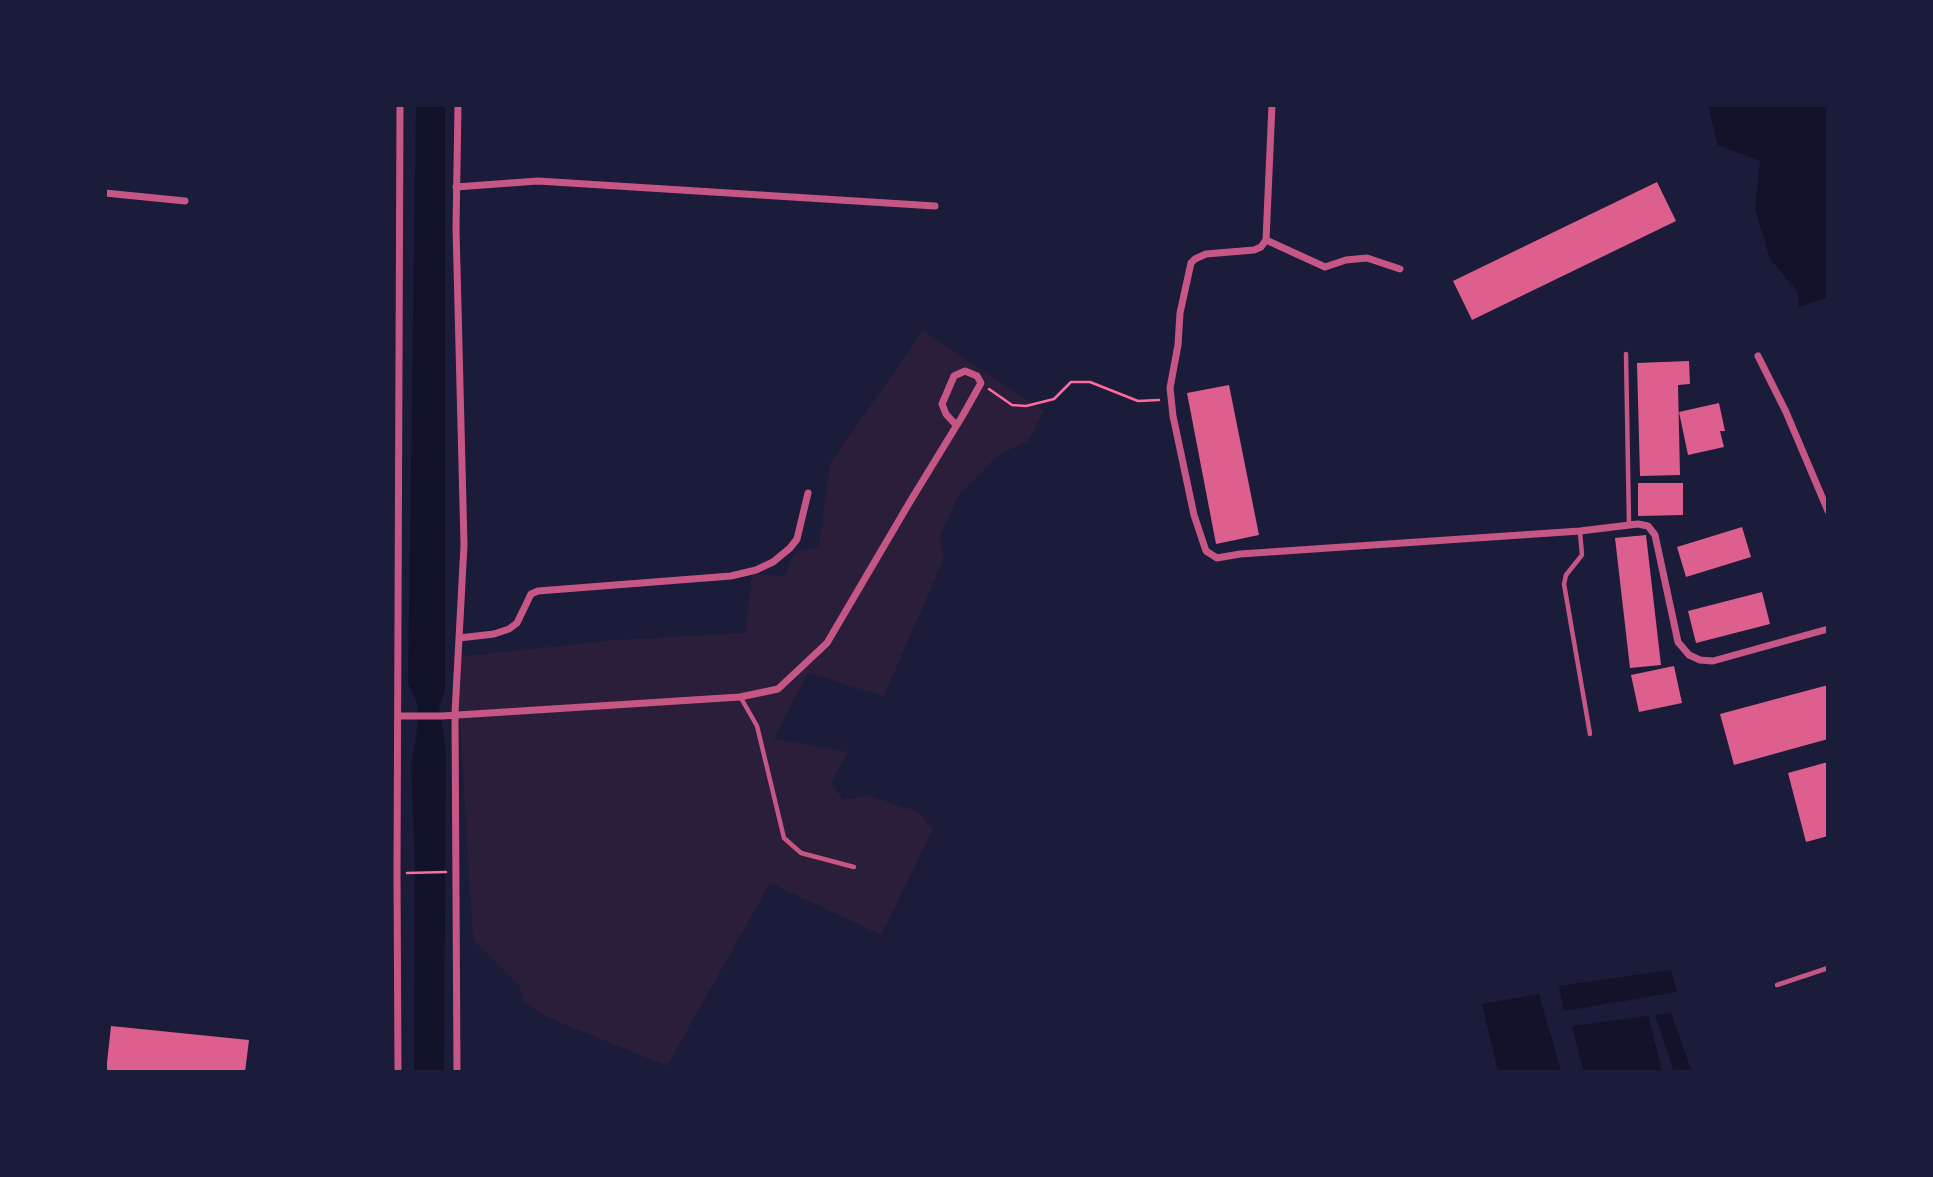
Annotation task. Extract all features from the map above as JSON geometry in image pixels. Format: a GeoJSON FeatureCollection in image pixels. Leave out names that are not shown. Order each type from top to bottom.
{"type":"FeatureCollection","features":[{"type":"Feature","properties":{"kind":"street"},"geometry":{"type":"LineString","coordinates":[[398,1072],[400,105]]}},
{"type":"Feature","properties":{"kind":"street"},"geometry":{"type":"LineString","coordinates":[[457,1072],[455,713],[464,545],[456,187],[458,105]]}},
{"type":"Feature","properties":{"kind":"street"},"geometry":{"type":"LineString","coordinates":[[1272,105],[1266,240],[1261,247],[1254,250],[1202,255],[1191,263],[1180,313],[1178,345],[1170,388],[1173,416],[1200,538],[1206,551],[1217,558],[1240,554],[1580,531],[1629,524],[1648,526],[1655,535],[1678,642],[1689,655],[1700,660],[1713,661],[1828,629]]}},
{"type":"Feature","properties":{"kind":"street"},"geometry":{"type":"LineString","coordinates":[[456,187],[538,181],[935,206]]}},
{"type":"Feature","properties":{"kind":"street"},"geometry":{"type":"LineString","coordinates":[[105,193],[185,201]]}},
{"type":"Feature","properties":{"kind":"street"},"geometry":{"type":"LineString","coordinates":[[1266,240],[1325,267],[1346,260],[1367,258],[1400,269]]}},
{"type":"Feature","properties":{"kind":"street"},"geometry":{"type":"LineString","coordinates":[[1758,356],[1825,494],[1828,511]]}},
{"type":"Feature","properties":{"kind":"street"},"geometry":{"type":"LineString","coordinates":[[398,716],[442,716],[455,713],[740,697],[778,689],[827,643],[981,383],[977,376],[965,371],[954,376],[942,404],[946,414],[956,425]]}},
{"type":"Feature","properties":{"kind":"street"},"geometry":{"type":"LineString","coordinates":[[459,638],[494,634],[509,629],[517,623],[531,594],[538,591],[731,576],[756,570],[773,562],[797,539],[808,493]]}},
{"type":"Feature","properties":{"kind":"lane"},"geometry":{"type":"LineString","coordinates":[[1626,354],[1629,524]]}},
{"type":"Feature","properties":{"kind":"lane"},"geometry":{"type":"LineString","coordinates":[[1580,531],[1582,555],[1566,575],[1564,584],[1590,734]]}},
{"type":"Feature","properties":{"kind":"lane"},"geometry":{"type":"LineString","coordinates":[[740,697],[757,726],[784,838],[801,853],[854,867]]}},
{"type":"Feature","properties":{"kind":"lane"},"geometry":{"type":"LineString","coordinates":[[1777,985],[1828,968]]}},
{"type":"Feature","properties":{"kind":"path"},"geometry":{"type":"LineString","coordinates":[[981,383],[1012,405],[1026,406],[1054,399],[1071,382],[1090,382],[1138,401],[1172,400]]}},
{"type":"Feature","properties":{"kind":"path"},"geometry":{"type":"LineString","coordinates":[[408,873],[444,872]]}},
{"type":"Feature","properties":{"kind":"shaded area"},"geometry":{"type":"Polygon","coordinates":[[[416,105],[445,105],[445,692],[439,706],[446,750],[444,1072],[414,1072],[415,863],[411,765],[418,723],[417,703],[408,684],[416,105]]]}},
{"type":"Feature","properties":{"kind":"shaded area"},"geometry":{"type":"Polygon","coordinates":[[[1708,105],[1828,105],[1828,297],[1799,307],[1798,292],[1770,259],[1755,209],[1760,161],[1718,145],[1708,105]]]}},
{"type":"Feature","properties":{"kind":"shaded area"},"geometry":{"type":"Polygon","coordinates":[[[923,331],[1044,411],[1028,441],[998,455],[957,498],[940,537],[944,558],[884,696],[808,673],[774,739],[848,752],[831,783],[843,799],[870,796],[919,812],[933,830],[881,935],[770,883],[667,1066],[549,1018],[525,1003],[519,985],[473,940],[456,657],[615,640],[745,633],[752,574],[784,576],[795,551],[819,548],[830,463],[923,331]]]}},
{"type":"Feature","properties":{"kind":"shaded area"},"geometry":{"type":"Polygon","coordinates":[[[1671,970],[1677,992],[1564,1011],[1559,986],[1671,970]]]}},
{"type":"Feature","properties":{"kind":"shaded area"},"geometry":{"type":"Polygon","coordinates":[[[1539,994],[1561,1072],[1498,1072],[1482,1004],[1539,994]]]}},
{"type":"Feature","properties":{"kind":"shaded area"},"geometry":{"type":"Polygon","coordinates":[[[1671,1013],[1692,1072],[1674,1072],[1655,1015],[1671,1013]]]}},
{"type":"Feature","properties":{"kind":"shaded area"},"geometry":{"type":"Polygon","coordinates":[[[1648,1016],[1662,1072],[1584,1072],[1572,1026],[1648,1016]]]}},
{"type":"Feature","properties":{"kind":"building"},"geometry":{"type":"Polygon","coordinates":[[[1657,182],[1676,221],[1472,320],[1453,281],[1657,182]]]}},
{"type":"Feature","properties":{"kind":"building"},"geometry":{"type":"Polygon","coordinates":[[[1689,361],[1690,384],[1678,385],[1680,475],[1640,476],[1637,363],[1689,361]]]}},
{"type":"Feature","properties":{"kind":"building"},"geometry":{"type":"Polygon","coordinates":[[[1229,385],[1259,535],[1216,544],[1187,393],[1229,385]]]}},
{"type":"Feature","properties":{"kind":"building"},"geometry":{"type":"Polygon","coordinates":[[[1719,403],[1725,431],[1720,431],[1724,447],[1688,455],[1679,412],[1719,403]]]}},
{"type":"Feature","properties":{"kind":"building"},"geometry":{"type":"Polygon","coordinates":[[[1638,483],[1683,483],[1683,515],[1638,516],[1638,483]]]}},
{"type":"Feature","properties":{"kind":"building"},"geometry":{"type":"Polygon","coordinates":[[[1742,527],[1751,557],[1686,577],[1677,547],[1742,527]]]}},
{"type":"Feature","properties":{"kind":"building"},"geometry":{"type":"Polygon","coordinates":[[[1646,535],[1661,665],[1630,668],[1615,538],[1646,535]]]}},
{"type":"Feature","properties":{"kind":"building"},"geometry":{"type":"Polygon","coordinates":[[[1762,592],[1770,624],[1696,643],[1688,611],[1762,592]]]}},
{"type":"Feature","properties":{"kind":"building"},"geometry":{"type":"Polygon","coordinates":[[[1674,666],[1682,703],[1639,712],[1631,675],[1674,666]]]}},
{"type":"Feature","properties":{"kind":"building"},"geometry":{"type":"Polygon","coordinates":[[[1828,685],[1828,739],[1734,765],[1720,714],[1828,685]]]}},
{"type":"Feature","properties":{"kind":"building"},"geometry":{"type":"Polygon","coordinates":[[[1828,762],[1828,836],[1806,842],[1788,773],[1828,762]]]}},
{"type":"Feature","properties":{"kind":"building"},"geometry":{"type":"Polygon","coordinates":[[[111,1026],[249,1040],[245,1072],[106,1072],[111,1026]]]}}]}
